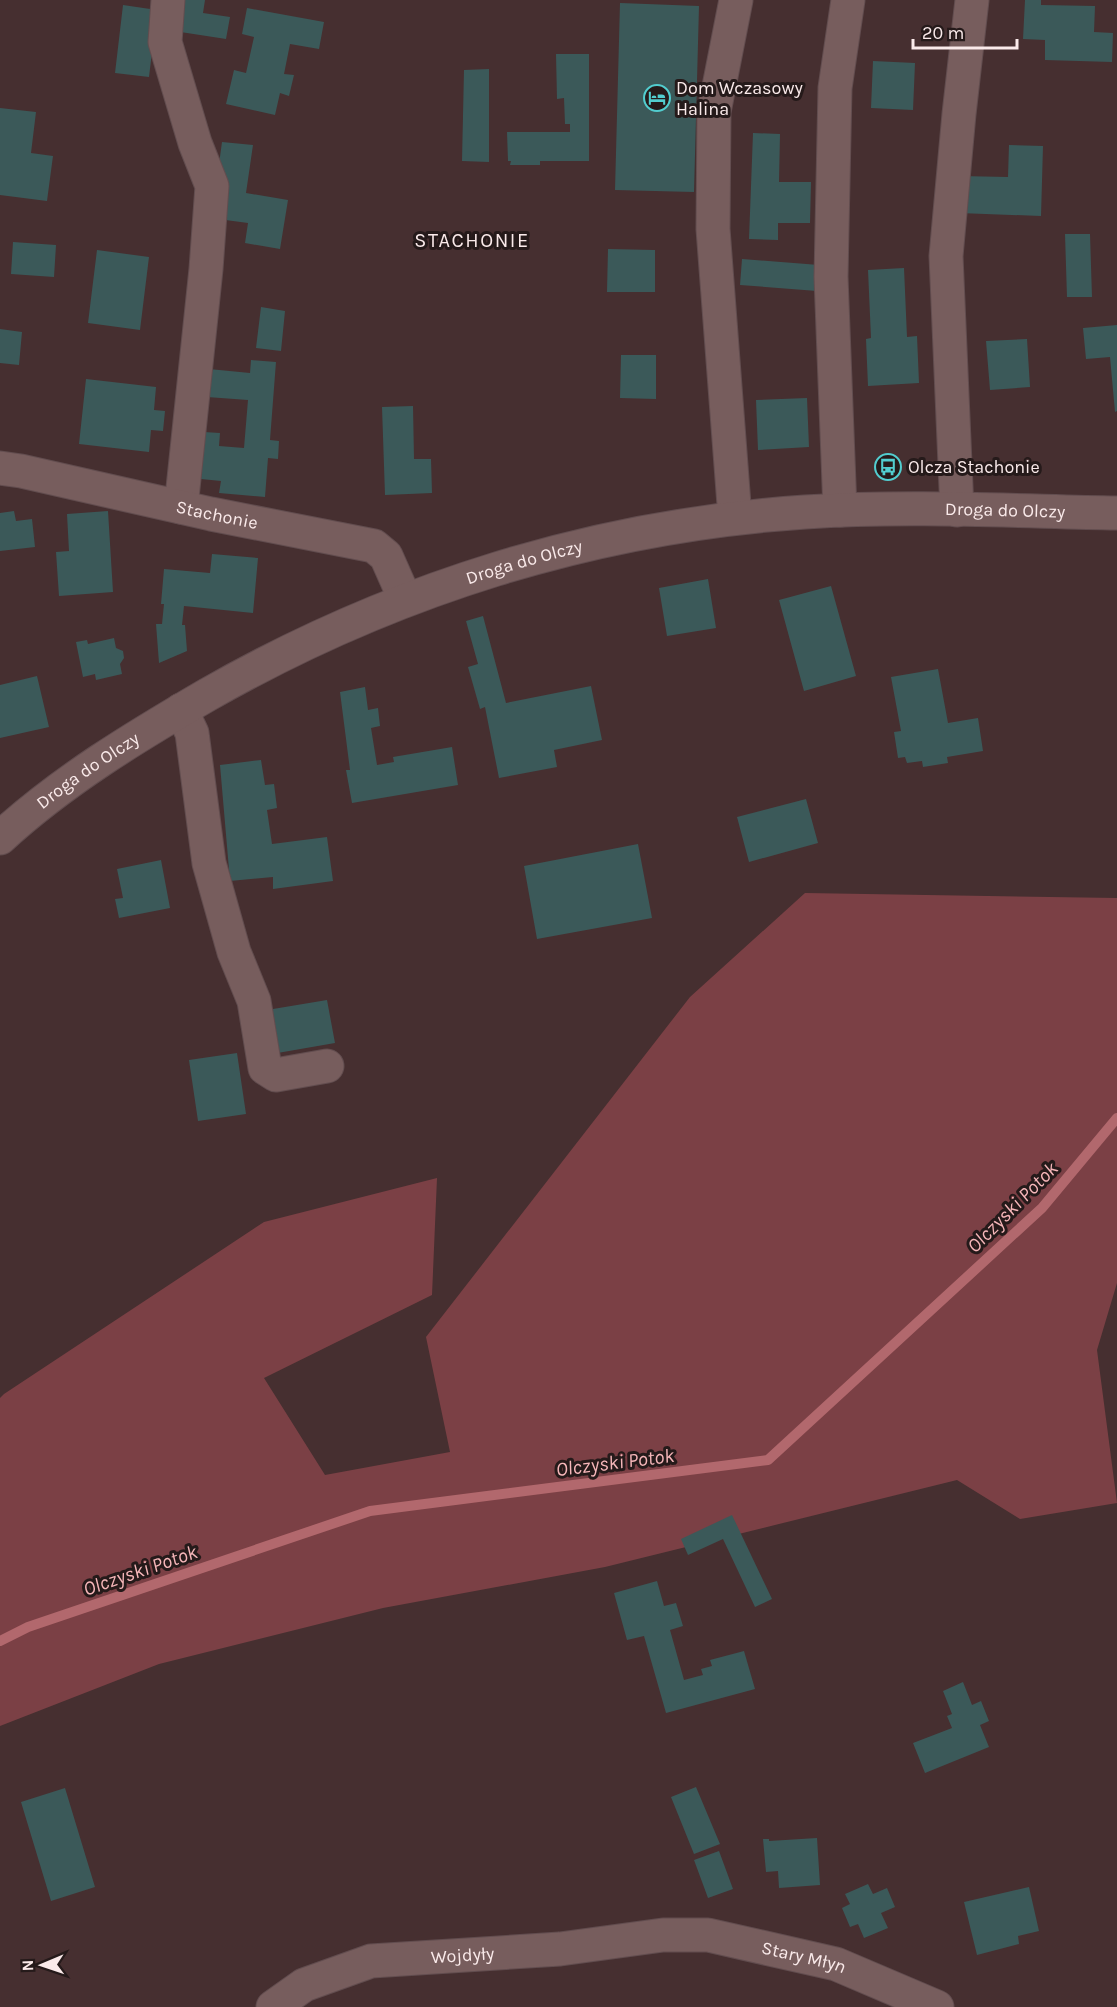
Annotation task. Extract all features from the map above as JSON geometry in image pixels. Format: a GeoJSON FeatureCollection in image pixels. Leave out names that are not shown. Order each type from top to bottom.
{"type":"FeatureCollection","features":[{"type":"Feature","properties":{"kind":"street"},"geometry":{"type":"LineString","coordinates":[[168,0],[165,42],[195,142],[212,186],[206,269],[181,507]]}},
{"type":"Feature","properties":{"kind":"street"},"geometry":{"type":"LineString","coordinates":[[735,518],[713,217],[714,112],[736,0]]}},
{"type":"Feature","properties":{"kind":"street"},"geometry":{"type":"LineString","coordinates":[[840,510],[831,266],[835,88],[848,0]]}},
{"type":"Feature","properties":{"kind":"street"},"geometry":{"type":"LineString","coordinates":[[957,510],[946,256],[972,0]]}},
{"type":"Feature","properties":{"kind":"street","name":"Stachonie"},"geometry":{"type":"LineString","coordinates":[[0,468],[374,546],[386,556],[405,599]]}},
{"type":"Feature","properties":{"kind":"street","name":"Droga do Olczy"},"geometry":{"type":"LineString","coordinates":[[0,838],[20,820],[86,771],[181,710],[298,646],[405,599],[504,566],[576,546],[639,532],[735,518],[840,510],[1117,513]]}},
{"type":"Feature","properties":{"kind":"street"},"geometry":{"type":"LineString","coordinates":[[181,710],[192,733],[209,863],[234,952],[254,1001],[265,1068],[276,1075],[327,1066]]}},
{"type":"Feature","properties":{"kind":"street","name":"Wojdyły"},"geometry":{"type":"LineString","coordinates":[[273,2007],[304,1985],[371,1961],[560,1949],[663,1935]]}},
{"type":"Feature","properties":{"kind":"street","name":"Stary Młyn"},"geometry":{"type":"LineString","coordinates":[[663,1935],[708,1935],[836,1964],[937,2007]]}},
{"type":"Feature","properties":{"kind":"shaded area"},"geometry":{"type":"Polygon","coordinates":[[[805,893],[1117,898],[1117,1283],[1097,1350],[1117,1503],[1020,1519],[957,1480],[605,1567],[383,1608],[159,1664],[0,1726],[0,1398],[264,1222],[437,1178],[432,1295],[264,1378],[325,1475],[450,1452],[426,1337],[690,997],[805,893]]]}},
{"type":"Feature","properties":{"kind":"building"},"geometry":{"type":"Polygon","coordinates":[[[178,0],[205,0],[203,13],[230,17],[226,39],[174,31],[178,0]]]}},
{"type":"Feature","properties":{"kind":"building"},"geometry":{"type":"Polygon","coordinates":[[[1025,0],[1041,0],[1041,5],[1095,6],[1094,32],[1113,33],[1112,62],[1045,60],[1045,40],[1023,39],[1025,0]]]}},
{"type":"Feature","properties":{"kind":"building","name":"Dom Wczasowy Halina"},"geometry":{"type":"Polygon","coordinates":[[[620,3],[699,6],[694,192],[615,190],[620,3]]]}},
{"type":"Feature","properties":{"kind":"building"},"geometry":{"type":"Polygon","coordinates":[[[123,5],[157,10],[149,77],[115,73],[123,5]]]}},
{"type":"Feature","properties":{"kind":"building"},"geometry":{"type":"Polygon","coordinates":[[[247,8],[324,22],[319,49],[290,44],[284,74],[294,75],[289,96],[280,93],[275,115],[226,104],[234,70],[246,73],[254,37],[242,34],[247,8]]]}},
{"type":"Feature","properties":{"kind":"building"},"geometry":{"type":"Polygon","coordinates":[[[556,54],[589,54],[589,161],[540,161],[540,165],[510,165],[507,132],[570,132],[570,124],[565,124],[564,98],[557,99],[556,54]]]}},
{"type":"Feature","properties":{"kind":"building"},"geometry":{"type":"Polygon","coordinates":[[[873,61],[915,63],[913,110],[871,108],[873,61]]]}},
{"type":"Feature","properties":{"kind":"building"},"geometry":{"type":"Polygon","coordinates":[[[489,69],[489,162],[462,161],[464,70],[489,69]]]}},
{"type":"Feature","properties":{"kind":"building"},"geometry":{"type":"Polygon","coordinates":[[[0,108],[36,112],[31,153],[53,156],[47,201],[0,195],[0,108]]]}},
{"type":"Feature","properties":{"kind":"building"},"geometry":{"type":"Polygon","coordinates":[[[753,133],[780,134],[779,182],[811,182],[810,223],[778,223],[778,240],[749,239],[753,133]]]}},
{"type":"Feature","properties":{"kind":"building"},"geometry":{"type":"Polygon","coordinates":[[[222,142],[253,145],[246,193],[288,200],[280,249],[245,243],[248,223],[218,219],[217,179],[222,142]]]}},
{"type":"Feature","properties":{"kind":"building"},"geometry":{"type":"Polygon","coordinates":[[[1009,145],[1043,146],[1041,216],[959,213],[959,176],[1008,177],[1009,145]]]}},
{"type":"Feature","properties":{"kind":"building"},"geometry":{"type":"Polygon","coordinates":[[[1065,234],[1090,234],[1092,297],[1067,297],[1065,234]]]}},
{"type":"Feature","properties":{"kind":"building"},"geometry":{"type":"Polygon","coordinates":[[[13,242],[56,245],[54,277],[11,274],[13,242]]]}},
{"type":"Feature","properties":{"kind":"building"},"geometry":{"type":"Polygon","coordinates":[[[608,249],[655,250],[655,292],[607,292],[608,249]]]}},
{"type":"Feature","properties":{"kind":"building"},"geometry":{"type":"Polygon","coordinates":[[[97,250],[149,257],[140,330],[88,323],[97,250]]]}},
{"type":"Feature","properties":{"kind":"building"},"geometry":{"type":"Polygon","coordinates":[[[742,259],[819,265],[817,291],[740,285],[742,259]]]}},
{"type":"Feature","properties":{"kind":"building"},"geometry":{"type":"Polygon","coordinates":[[[904,268],[907,337],[917,336],[919,383],[868,386],[866,339],[871,338],[868,270],[904,268]]]}},
{"type":"Feature","properties":{"kind":"building"},"geometry":{"type":"Polygon","coordinates":[[[261,307],[285,311],[281,351],[256,348],[261,307]]]}},
{"type":"Feature","properties":{"kind":"building"},"geometry":{"type":"Polygon","coordinates":[[[1117,325],[1117,411],[1115,412],[1110,357],[1086,359],[1083,328],[1117,325]]]}},
{"type":"Feature","properties":{"kind":"building"},"geometry":{"type":"Polygon","coordinates":[[[0,329],[22,332],[19,365],[0,363],[0,329]]]}},
{"type":"Feature","properties":{"kind":"building"},"geometry":{"type":"Polygon","coordinates":[[[1027,339],[1030,387],[990,390],[986,341],[1027,339]]]}},
{"type":"Feature","properties":{"kind":"building"},"geometry":{"type":"Polygon","coordinates":[[[621,355],[656,355],[656,399],[620,398],[621,355]]]}},
{"type":"Feature","properties":{"kind":"building"},"geometry":{"type":"Polygon","coordinates":[[[251,360],[276,362],[270,440],[279,441],[278,459],[268,458],[265,497],[219,493],[221,481],[201,479],[204,432],[220,433],[219,446],[244,448],[248,400],[207,397],[209,369],[250,373],[251,360]]]}},
{"type":"Feature","properties":{"kind":"building"},"geometry":{"type":"Polygon","coordinates":[[[86,379],[156,387],[154,410],[165,411],[163,431],[151,430],[149,452],[79,444],[86,379]]]}},
{"type":"Feature","properties":{"kind":"building"},"geometry":{"type":"Polygon","coordinates":[[[807,398],[809,447],[758,450],[756,400],[807,398]]]}},
{"type":"Feature","properties":{"kind":"building"},"geometry":{"type":"Polygon","coordinates":[[[413,406],[414,459],[431,459],[432,493],[385,495],[382,407],[413,406]]]}},
{"type":"Feature","properties":{"kind":"building"},"geometry":{"type":"Polygon","coordinates":[[[14,511],[16,521],[32,519],[35,547],[0,551],[0,513],[14,511]]]}},
{"type":"Feature","properties":{"kind":"building"},"geometry":{"type":"Polygon","coordinates":[[[108,511],[113,592],[59,596],[56,552],[69,551],[67,514],[108,511]]]}},
{"type":"Feature","properties":{"kind":"building"},"geometry":{"type":"Polygon","coordinates":[[[212,554],[258,558],[253,613],[184,606],[182,625],[185,625],[187,651],[159,663],[156,624],[162,624],[164,569],[210,573],[212,554]]]}},
{"type":"Feature","properties":{"kind":"building"},"geometry":{"type":"Polygon","coordinates":[[[708,579],[716,628],[667,636],[659,588],[708,579]]]}},
{"type":"Feature","properties":{"kind":"building"},"geometry":{"type":"Polygon","coordinates":[[[831,586],[856,676],[804,691],[779,600],[831,586]]]}},
{"type":"Feature","properties":{"kind":"building"},"geometry":{"type":"Polygon","coordinates":[[[483,616],[506,703],[591,686],[602,740],[554,750],[557,767],[499,778],[485,707],[480,709],[468,667],[478,664],[466,621],[483,616]]]}},
{"type":"Feature","properties":{"kind":"building"},"geometry":{"type":"Polygon","coordinates":[[[114,638],[116,648],[123,651],[124,658],[120,664],[122,674],[96,680],[95,674],[83,677],[76,642],[87,640],[88,644],[114,638]]]}},
{"type":"Feature","properties":{"kind":"building"},"geometry":{"type":"Polygon","coordinates":[[[938,669],[948,723],[978,718],[983,751],[947,757],[948,763],[923,767],[922,761],[907,763],[905,757],[898,758],[894,732],[901,731],[891,677],[938,669]]]}},
{"type":"Feature","properties":{"kind":"building"},"geometry":{"type":"Polygon","coordinates":[[[37,676],[49,727],[0,738],[0,685],[37,676]]]}},
{"type":"Feature","properties":{"kind":"building"},"geometry":{"type":"Polygon","coordinates":[[[365,687],[368,710],[378,708],[380,726],[371,728],[377,765],[394,762],[393,757],[452,747],[458,785],[352,803],[346,770],[350,770],[340,692],[365,687]]]}},
{"type":"Feature","properties":{"kind":"building"},"geometry":{"type":"Polygon","coordinates":[[[261,760],[265,785],[274,784],[277,808],[267,810],[272,844],[327,837],[333,881],[273,889],[273,877],[230,881],[220,765],[261,760]]]}},
{"type":"Feature","properties":{"kind":"building"},"geometry":{"type":"Polygon","coordinates":[[[806,799],[818,843],[749,862],[737,817],[806,799]]]}},
{"type":"Feature","properties":{"kind":"building"},"geometry":{"type":"Polygon","coordinates":[[[638,844],[652,918],[537,939],[524,866],[638,844]]]}},
{"type":"Feature","properties":{"kind":"building"},"geometry":{"type":"Polygon","coordinates":[[[161,860],[170,908],[119,918],[115,899],[123,898],[117,869],[161,860]]]}},
{"type":"Feature","properties":{"kind":"building"},"geometry":{"type":"Polygon","coordinates":[[[327,1000],[335,1043],[266,1055],[267,1010],[327,1000]]]}},
{"type":"Feature","properties":{"kind":"building"},"geometry":{"type":"Polygon","coordinates":[[[237,1053],[246,1114],[198,1121],[189,1060],[237,1053]]]}},
{"type":"Feature","properties":{"kind":"building"},"geometry":{"type":"Polygon","coordinates":[[[732,1515],[772,1599],[755,1607],[723,1539],[688,1555],[681,1539],[732,1515]]]}},
{"type":"Feature","properties":{"kind":"building"},"geometry":{"type":"Polygon","coordinates":[[[657,1581],[664,1606],[676,1603],[683,1626],[670,1630],[684,1680],[703,1675],[701,1669],[712,1666],[710,1660],[744,1651],[755,1689],[666,1713],[644,1636],[627,1640],[614,1593],[657,1581]]]}},
{"type":"Feature","properties":{"kind":"building"},"geometry":{"type":"Polygon","coordinates":[[[963,1682],[972,1705],[981,1701],[989,1721],[980,1725],[989,1747],[925,1773],[913,1743],[952,1728],[947,1716],[952,1714],[943,1691],[963,1682]]]}},
{"type":"Feature","properties":{"kind":"building"},"geometry":{"type":"Polygon","coordinates":[[[696,1787],[720,1844],[694,1854],[671,1797],[696,1787]]]}},
{"type":"Feature","properties":{"kind":"building"},"geometry":{"type":"Polygon","coordinates":[[[65,1788],[95,1887],[51,1901],[21,1802],[65,1788]]]}},
{"type":"Feature","properties":{"kind":"building"},"geometry":{"type":"Polygon","coordinates":[[[817,1838],[820,1885],[779,1888],[778,1871],[766,1872],[763,1839],[769,1839],[769,1841],[817,1838]]]}},
{"type":"Feature","properties":{"kind":"building"},"geometry":{"type":"Polygon","coordinates":[[[719,1851],[733,1889],[708,1898],[694,1860],[719,1851]]]}},
{"type":"Feature","properties":{"kind":"building"},"geometry":{"type":"Polygon","coordinates":[[[868,1884],[873,1894],[887,1888],[895,1907],[881,1913],[888,1928],[864,1938],[858,1924],[850,1927],[842,1908],[850,1904],[845,1894],[868,1884]]]}},
{"type":"Feature","properties":{"kind":"building"},"geometry":{"type":"Polygon","coordinates":[[[1029,1887],[1039,1931],[1018,1936],[1019,1944],[977,1955],[964,1902],[1029,1887]]]}},
{"type":"Feature","properties":{"kind":"waterway","name":"Olczyski Potok"},"geometry":{"type":"LineString","coordinates":[[0,1641],[28,1627],[370,1511],[768,1460],[1042,1208],[1117,1118]]}},
{"type":"Feature","properties":{"kind":"place","name":"Dom Wczasowy Halina"},"geometry":{"type":"Point","coordinates":[657,98]}},
{"type":"Feature","properties":{"kind":"place","name":"Olcza Stachonie"},"geometry":{"type":"Point","coordinates":[888,467]}},
{"type":"Feature","properties":{"kind":"district","name":"STACHONIE"},"geometry":{"type":"Point","coordinates":[472,240]}}]}
